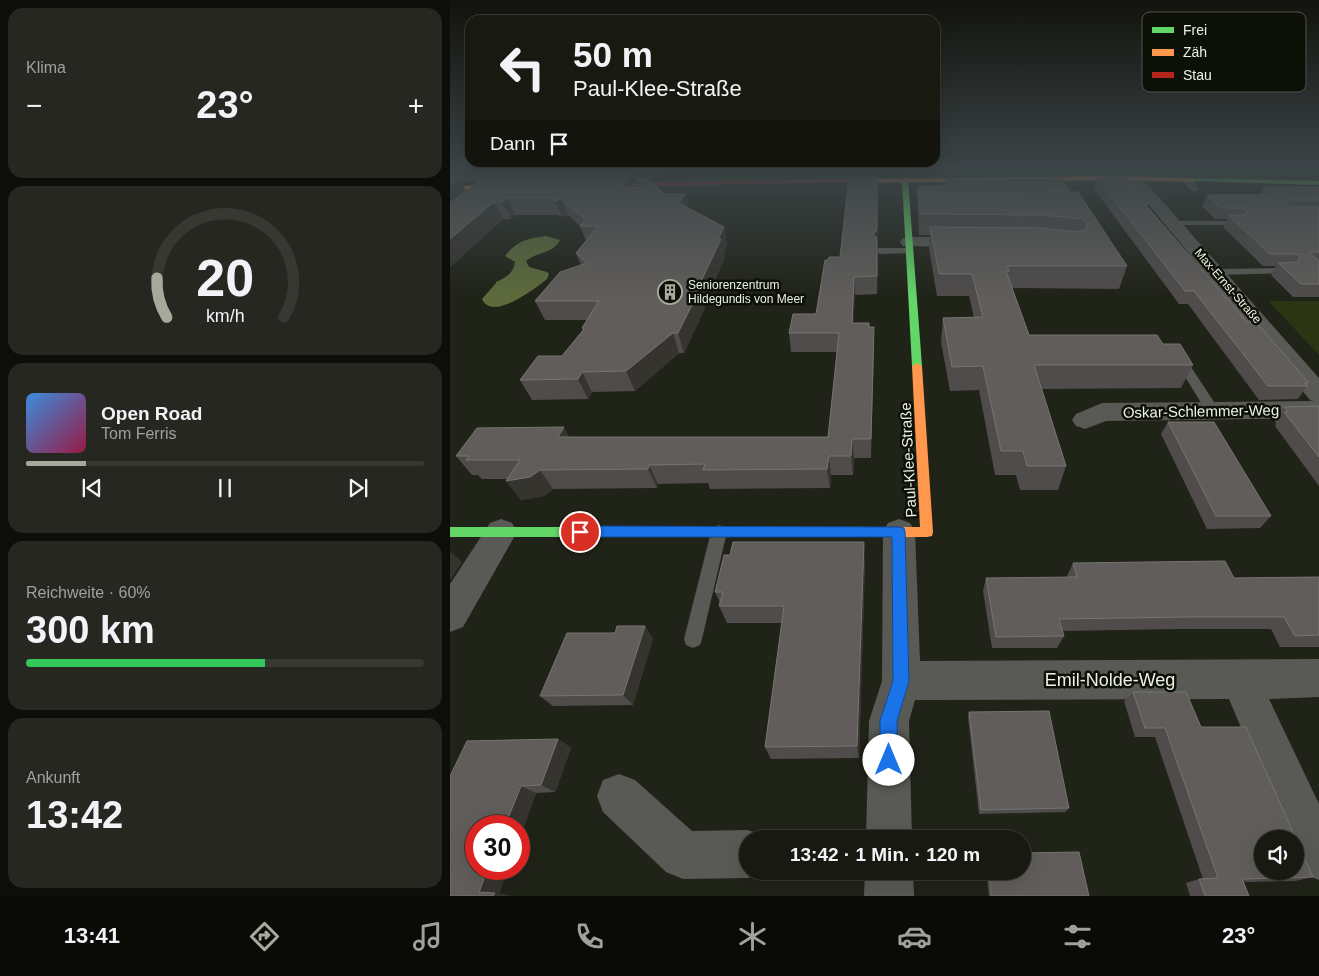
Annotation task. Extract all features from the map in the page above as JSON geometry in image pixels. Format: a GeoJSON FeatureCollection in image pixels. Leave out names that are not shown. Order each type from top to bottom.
{"type":"FeatureCollection","features":[{"type":"Feature","properties":{"kind":"street","name":"Paul-Klee-Straße"},"geometry":{"type":"LineString","coordinates":[[450,532],[927,532],[910,247],[912,212]]}},
{"type":"Feature","properties":{"kind":"street","name":"Max-Ernst-Straße"},"geometry":{"type":"LineString","coordinates":[[1163,212],[1319,394]]}},
{"type":"Feature","properties":{"kind":"street"},"geometry":{"type":"LineString","coordinates":[[910,247],[988,242]]}},
{"type":"Feature","properties":{"kind":"street","name":"Oskar-Schlemmer-Weg"},"geometry":{"type":"LineString","coordinates":[[1085,420],[1102,412],[1319,409]]}},
{"type":"Feature","properties":{"kind":"street"},"geometry":{"type":"LineString","coordinates":[[450,616],[501,532]]}},
{"type":"Feature","properties":{"kind":"street"},"geometry":{"type":"LineString","coordinates":[[889,830],[888,721],[901,681],[899,532]]}},
{"type":"Feature","properties":{"kind":"street","name":"Emil-Nolde-Weg"},"geometry":{"type":"LineString","coordinates":[[901,681],[1319,678]]}},
{"type":"Feature","properties":{"kind":"street"},"geometry":{"type":"LineString","coordinates":[[1240,680],[1319,856]]}},
{"type":"Feature","properties":{"kind":"street"},"geometry":{"type":"LineString","coordinates":[[619,796],[683,855],[739,854]]}},
{"type":"Feature","properties":{"kind":"street"},"geometry":{"type":"LineString","coordinates":[[889,880],[889,896]]}},
{"type":"Feature","properties":{"kind":"lane"},"geometry":{"type":"LineString","coordinates":[[1173,223],[1238,224]]}},
{"type":"Feature","properties":{"kind":"lane"},"geometry":{"type":"LineString","coordinates":[[879,251],[910,247]]}},
{"type":"Feature","properties":{"kind":"lane"},"geometry":{"type":"LineString","coordinates":[[1215,272],[1288,271]]}},
{"type":"Feature","properties":{"kind":"lane"},"geometry":{"type":"LineString","coordinates":[[1185,367],[1213,411]]}},
{"type":"Feature","properties":{"kind":"lane"},"geometry":{"type":"LineString","coordinates":[[693,639],[719,532]]}},
{"type":"Feature","properties":{"kind":"shaded area"},"geometry":{"type":"Polygon","coordinates":[[[546,236],[560,240],[553,248],[526,261],[529,267],[547,272],[549,274],[547,279],[514,301],[495,307],[487,305],[482,299],[496,282],[508,275],[513,269],[515,262],[505,256],[509,251],[523,241],[546,236]]]}},
{"type":"Feature","properties":{"kind":"shaded area"},"geometry":{"type":"Polygon","coordinates":[[[1268,301],[1319,301],[1319,355],[1268,301]]]}},
{"type":"Feature","properties":{"kind":"building"},"geometry":{"type":"Polygon","coordinates":[[[450,212],[482,212],[450,239],[450,212]]]}},
{"type":"Feature","properties":{"kind":"building"},"geometry":{"type":"Polygon","coordinates":[[[576,212],[696,212],[724,227],[718,239],[721,239],[698,288],[700,289],[678,333],[673,333],[626,371],[582,372],[578,379],[520,380],[538,356],[562,356],[584,329],[582,328],[599,301],[535,301],[560,272],[587,263],[576,253],[598,226],[580,226],[586,220],[576,212]]]}},
{"type":"Feature","properties":{"kind":"building"},"geometry":{"type":"Polygon","coordinates":[[[845,212],[877,212],[877,230],[873,234],[877,238],[877,276],[854,277],[852,323],[869,323],[869,327],[874,327],[871,439],[852,439],[851,456],[829,456],[827,469],[703,470],[705,464],[649,465],[648,469],[540,470],[530,477],[506,481],[520,460],[466,460],[469,456],[456,456],[477,428],[564,427],[558,437],[828,437],[839,333],[789,333],[793,314],[816,314],[825,260],[828,260],[829,257],[840,257],[845,212]]]}},
{"type":"Feature","properties":{"kind":"building"},"geometry":{"type":"Polygon","coordinates":[[[920,212],[1091,212],[1127,266],[1007,266],[1009,271],[1006,271],[1029,335],[1157,335],[1163,344],[1180,344],[1193,365],[1034,365],[1066,466],[1027,466],[1023,451],[1001,451],[983,366],[952,367],[943,318],[983,317],[972,274],[939,274],[930,227],[1042,228],[1076,232],[1084,230],[1088,225],[1083,219],[1043,215],[920,214],[920,212]]]}},
{"type":"Feature","properties":{"kind":"building"},"geometry":{"type":"Polygon","coordinates":[[[1123,212],[1152,212],[1247,322],[1256,322],[1309,383],[1305,383],[1308,386],[1268,386],[1194,291],[1185,291],[1123,212]]]}},
{"type":"Feature","properties":{"kind":"building"},"geometry":{"type":"Polygon","coordinates":[[[1248,212],[1319,212],[1319,252],[1309,252],[1319,261],[1319,284],[1301,284],[1278,263],[1298,262],[1300,255],[1270,254],[1228,215],[1243,215],[1248,212]]]}},
{"type":"Feature","properties":{"kind":"building"},"geometry":{"type":"Polygon","coordinates":[[[1319,406],[1319,457],[1284,412],[1288,412],[1284,407],[1319,406]]]}},
{"type":"Feature","properties":{"kind":"building"},"geometry":{"type":"Polygon","coordinates":[[[1168,422],[1214,422],[1271,516],[1216,516],[1168,422]]]}},
{"type":"Feature","properties":{"kind":"building"},"geometry":{"type":"Polygon","coordinates":[[[733,542],[864,542],[857,746],[765,747],[784,606],[719,606],[723,592],[715,592],[724,555],[730,555],[733,542]]]}},
{"type":"Feature","properties":{"kind":"building"},"geometry":{"type":"Polygon","coordinates":[[[1225,561],[1234,578],[1319,577],[1319,635],[1295,636],[1284,617],[1188,617],[1059,619],[1064,636],[996,637],[986,578],[1077,577],[1073,563],[1225,561]]]}},
{"type":"Feature","properties":{"kind":"building"},"geometry":{"type":"Polygon","coordinates":[[[617,626],[645,626],[623,695],[540,696],[567,633],[615,633],[617,626]]]}},
{"type":"Feature","properties":{"kind":"building"},"geometry":{"type":"Polygon","coordinates":[[[1133,692],[1186,692],[1201,727],[1246,727],[1292,830],[1254,830],[1254,879],[1242,879],[1249,896],[1205,896],[1199,879],[1218,878],[1165,728],[1145,728],[1133,692]]]}},
{"type":"Feature","properties":{"kind":"building"},"geometry":{"type":"Polygon","coordinates":[[[1049,711],[1069,808],[981,810],[969,712],[1049,711]]]}},
{"type":"Feature","properties":{"kind":"building"},"geometry":{"type":"Polygon","coordinates":[[[558,739],[541,785],[521,786],[509,815],[465,815],[465,880],[484,880],[479,892],[495,893],[493,896],[450,896],[450,776],[467,741],[558,739]]]}},
{"type":"Feature","properties":{"kind":"building"},"geometry":{"type":"Polygon","coordinates":[[[1079,852],[1089,896],[991,896],[990,880],[1031,880],[1031,853],[1079,852]]]}},
{"type":"Feature","properties":{"kind":"building"},"geometry":{"type":"Polygon","coordinates":[[[1304,857],[1313,877],[1304,877],[1304,857]]]}},
{"type":"Feature","properties":{"kind":"traffic: fast"},"geometry":{"type":"LineString","coordinates":[[907,212],[917,366]]}},
{"type":"Feature","properties":{"kind":"traffic: fast"},"geometry":{"type":"LineString","coordinates":[[450,532],[724,532]]}},
{"type":"Feature","properties":{"kind":"traffic: slow"},"geometry":{"type":"LineString","coordinates":[[724,532],[927,532],[917,366]]}},
{"type":"Feature","properties":{"kind":"place","name":"Seniorenzentrum Hildegundis von Meer"},"geometry":{"type":"Point","coordinates":[670,292]}},
{"type":"Feature","properties":{"kind":"route"},"geometry":{"type":"LineString","coordinates":[[580,532],[899,532],[901,681],[888,721],[889,760]]}}]}
